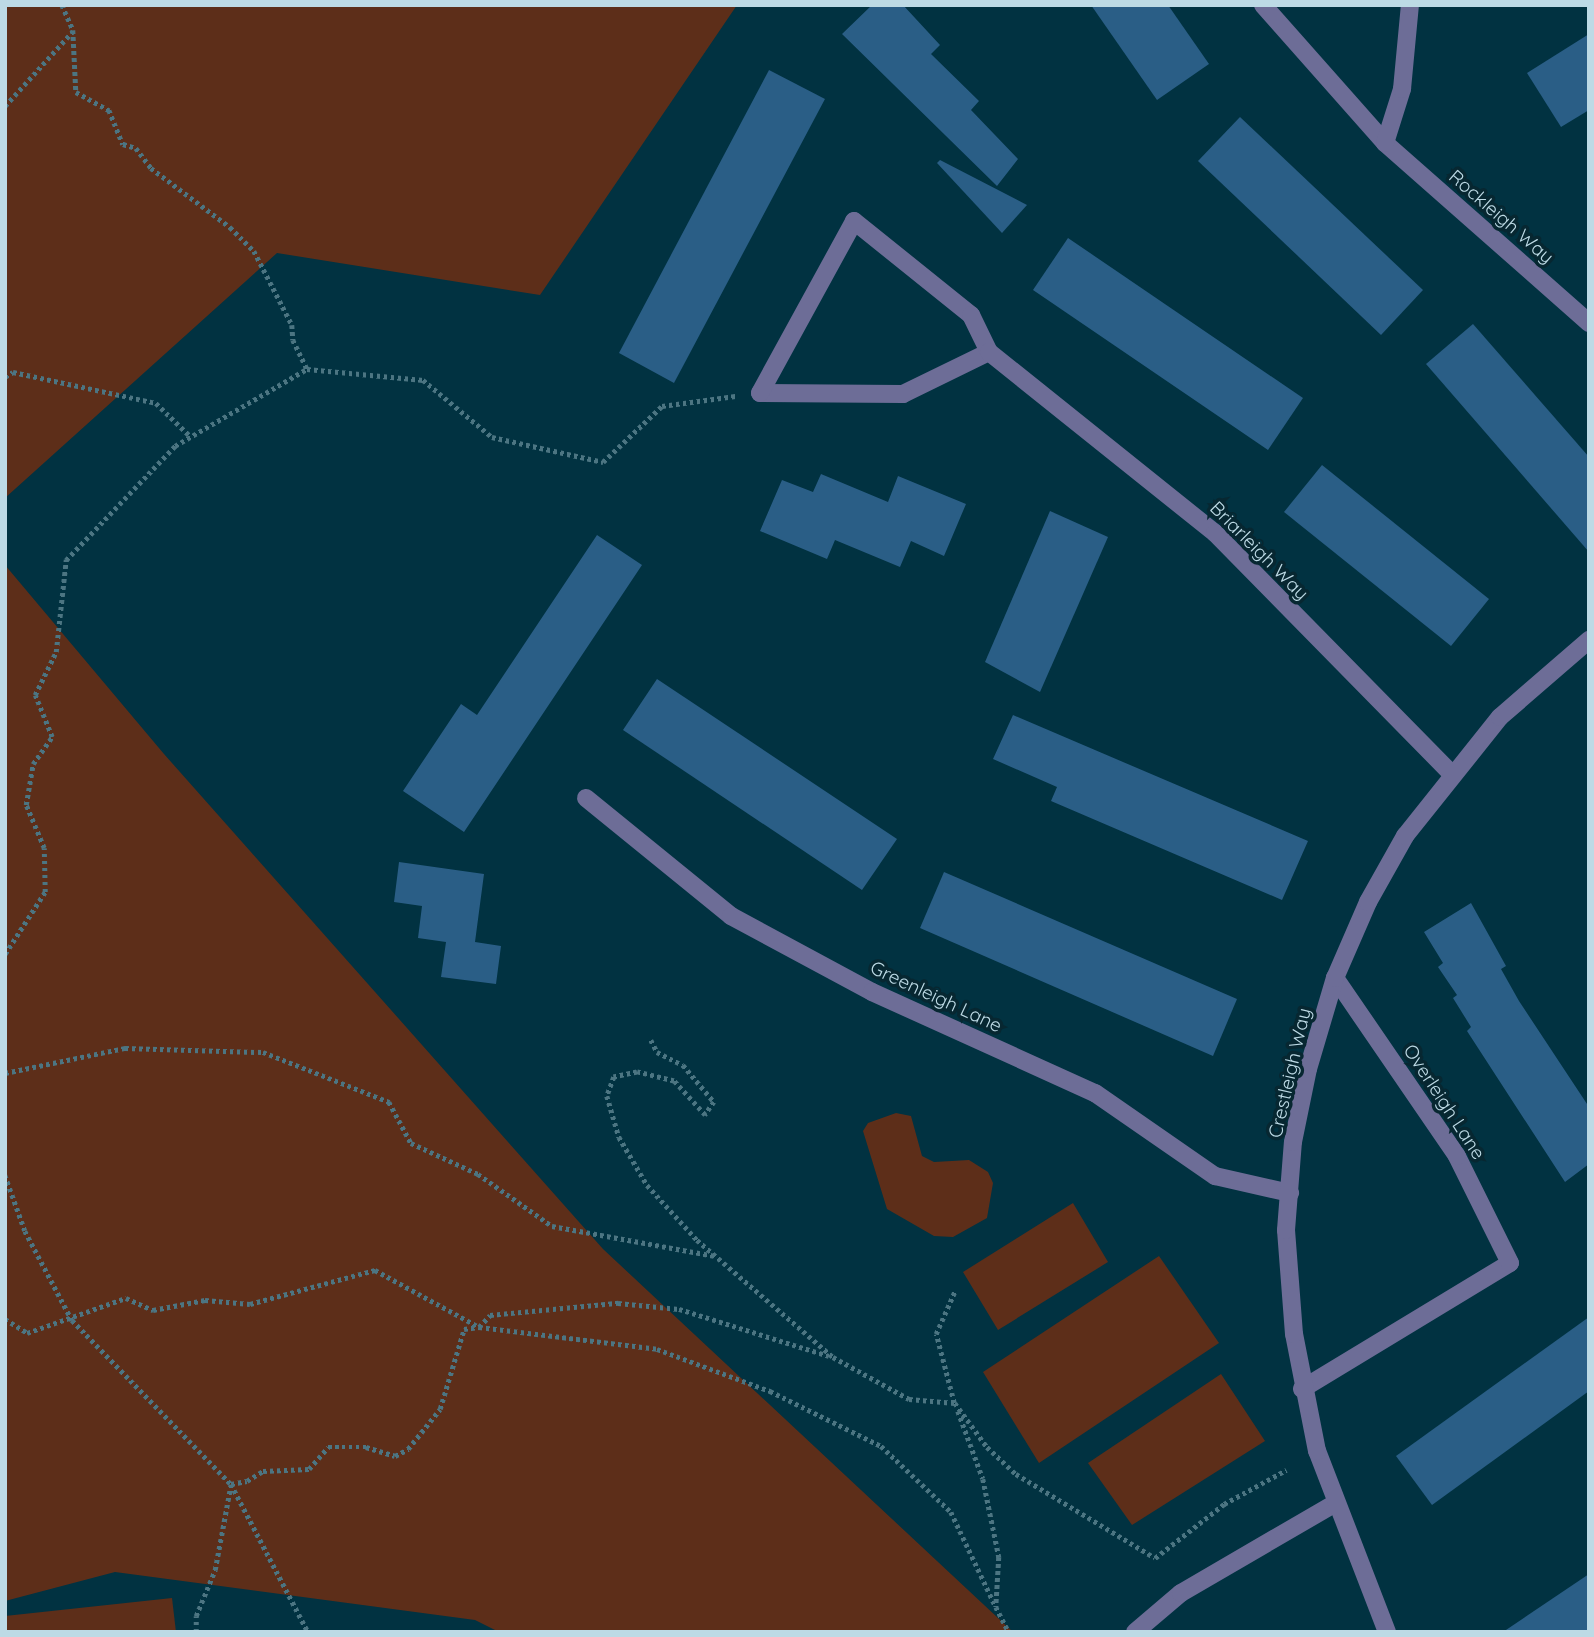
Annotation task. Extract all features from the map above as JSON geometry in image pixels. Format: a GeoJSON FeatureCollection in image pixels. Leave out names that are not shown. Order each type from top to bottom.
{"type":"FeatureCollection","features":[{"type":"Feature","properties":{"kind":"street","name":"Rockleigh Way"},"geometry":{"type":"LineString","coordinates":[[1263,5],[1385,143],[1589,323]]}},
{"type":"Feature","properties":{"kind":"street"},"geometry":{"type":"LineString","coordinates":[[1385,143],[1402,89],[1410,5]]}},
{"type":"Feature","properties":{"kind":"street"},"geometry":{"type":"LineString","coordinates":[[854,221],[971,315],[989,352],[903,394],[760,393],[854,221]]}},
{"type":"Feature","properties":{"kind":"street","name":"Briarleigh Way"},"geometry":{"type":"LineString","coordinates":[[989,352],[1215,533],[1451,773]]}},
{"type":"Feature","properties":{"kind":"street","name":"Crestleigh Way"},"geometry":{"type":"LineString","coordinates":[[1387,1632],[1334,1504],[1302,1389],[1289,1296],[1286,1230],[1293,1142],[1308,1069],[1335,978],[1368,902],[1405,836],[1451,773],[1500,717],[1589,640]]}},
{"type":"Feature","properties":{"kind":"street","name":"Greenleigh Lane"},"geometry":{"type":"LineString","coordinates":[[586,798],[731,916],[872,992],[1096,1093],[1215,1176],[1290,1193]]}},
{"type":"Feature","properties":{"kind":"street","name":"Overleigh Lane"},"geometry":{"type":"LineString","coordinates":[[1302,1389],[1510,1264],[1457,1156],[1335,978]]}},
{"type":"Feature","properties":{"kind":"street"},"geometry":{"type":"LineString","coordinates":[[1135,1632],[1181,1592],[1334,1504]]}},
{"type":"Feature","properties":{"kind":"path"},"geometry":{"type":"LineString","coordinates":[[62,5],[73,30],[76,92],[109,110],[123,144],[136,148],[151,168],[230,228],[254,251],[292,325],[293,340],[307,369]]}},
{"type":"Feature","properties":{"kind":"path"},"geometry":{"type":"LineString","coordinates":[[5,106],[73,30]]}},
{"type":"Feature","properties":{"kind":"path"},"geometry":{"type":"LineString","coordinates":[[5,954],[45,892],[44,848],[26,805],[33,764],[52,737],[35,695],[56,652],[66,560],[175,446],[307,369],[423,380],[492,437],[603,461],[663,406],[760,393]]}},
{"type":"Feature","properties":{"kind":"path"},"geometry":{"type":"LineString","coordinates":[[5,377],[13,372],[156,403],[190,436]]}},
{"type":"Feature","properties":{"kind":"path"},"geometry":{"type":"LineString","coordinates":[[651,1040],[657,1052],[683,1065],[714,1102],[705,1115],[674,1081],[637,1072],[614,1076],[607,1096],[619,1138],[647,1185],[716,1256],[833,1357]]}},
{"type":"Feature","properties":{"kind":"path"},"geometry":{"type":"LineString","coordinates":[[5,1073],[125,1048],[263,1052],[389,1102],[411,1143],[478,1174],[552,1226],[716,1256]]}},
{"type":"Feature","properties":{"kind":"path"},"geometry":{"type":"LineString","coordinates":[[5,1175],[24,1231],[72,1320],[230,1484],[307,1632]]}},
{"type":"Feature","properties":{"kind":"path"},"geometry":{"type":"LineString","coordinates":[[5,1319],[27,1334],[72,1320],[126,1298],[153,1310],[205,1300],[250,1304],[375,1270],[479,1328]]}},
{"type":"Feature","properties":{"kind":"path"},"geometry":{"type":"LineString","coordinates":[[955,1291],[936,1334],[954,1403],[983,1479],[999,1557],[996,1608]]}},
{"type":"Feature","properties":{"kind":"path"},"geometry":{"type":"LineString","coordinates":[[479,1328],[490,1315],[618,1303],[678,1309],[833,1357],[909,1399],[954,1403],[987,1447],[1016,1474],[1155,1558],[1224,1504],[1286,1470]]}},
{"type":"Feature","properties":{"kind":"path"},"geometry":{"type":"LineString","coordinates":[[230,1484],[247,1481],[263,1471],[309,1469],[328,1447],[366,1447],[395,1456],[408,1448],[426,1431],[440,1409],[464,1329],[479,1328],[657,1349],[770,1391],[881,1446],[950,1511],[1009,1632]]}},
{"type":"Feature","properties":{"kind":"path"},"geometry":{"type":"LineString","coordinates":[[196,1632],[196,1616],[215,1570],[230,1484]]}},
{"type":"Feature","properties":{"kind":"shaded area"},"geometry":{"type":"Polygon","coordinates":[[[5,5],[737,5],[540,295],[277,253],[5,498],[5,5]]]}},
{"type":"Feature","properties":{"kind":"shaded area"},"geometry":{"type":"Polygon","coordinates":[[[5,565],[164,754],[603,1249],[1013,1632],[499,1632],[475,1620],[115,1572],[5,1601],[5,565]]]}},
{"type":"Feature","properties":{"kind":"shaded area"},"geometry":{"type":"Polygon","coordinates":[[[896,1113],[911,1116],[922,1156],[934,1162],[969,1160],[988,1172],[993,1183],[987,1218],[953,1237],[934,1236],[887,1209],[863,1131],[868,1123],[896,1113]]]}},
{"type":"Feature","properties":{"kind":"shaded area"},"geometry":{"type":"Polygon","coordinates":[[[1073,1203],[1108,1262],[998,1330],[963,1272],[1073,1203]]]}},
{"type":"Feature","properties":{"kind":"shaded area"},"geometry":{"type":"Polygon","coordinates":[[[1159,1256],[1219,1343],[1039,1463],[983,1372],[1159,1256]]]}},
{"type":"Feature","properties":{"kind":"shaded area"},"geometry":{"type":"Polygon","coordinates":[[[1221,1374],[1265,1441],[1132,1525],[1088,1463],[1221,1374]]]}},
{"type":"Feature","properties":{"kind":"shaded area"},"geometry":{"type":"Polygon","coordinates":[[[172,1598],[176,1632],[5,1632],[5,1616],[172,1598]]]}},
{"type":"Feature","properties":{"kind":"building"},"geometry":{"type":"Polygon","coordinates":[[[872,5],[903,5],[940,45],[931,54],[979,101],[971,110],[1018,159],[997,186],[842,34],[872,5]]]}},
{"type":"Feature","properties":{"kind":"building"},"geometry":{"type":"Polygon","coordinates":[[[1091,5],[1168,5],[1209,64],[1157,100],[1091,5]]]}},
{"type":"Feature","properties":{"kind":"building"},"geometry":{"type":"Polygon","coordinates":[[[1589,34],[1589,110],[1561,127],[1527,73],[1589,34]]]}},
{"type":"Feature","properties":{"kind":"building"},"geometry":{"type":"Polygon","coordinates":[[[769,70],[825,99],[674,383],[619,353],[769,70]]]}},
{"type":"Feature","properties":{"kind":"building"},"geometry":{"type":"Polygon","coordinates":[[[1240,117],[1423,290],[1381,335],[1198,161],[1240,117]]]}},
{"type":"Feature","properties":{"kind":"building"},"geometry":{"type":"Polygon","coordinates":[[[940,160],[1027,205],[1002,233],[937,163],[940,160]]]}},
{"type":"Feature","properties":{"kind":"building"},"geometry":{"type":"Polygon","coordinates":[[[1068,238],[1303,398],[1268,450],[1033,290],[1068,238]]]}},
{"type":"Feature","properties":{"kind":"building"},"geometry":{"type":"Polygon","coordinates":[[[1473,324],[1589,457],[1589,552],[1426,364],[1473,324]]]}},
{"type":"Feature","properties":{"kind":"building"},"geometry":{"type":"Polygon","coordinates":[[[1322,465],[1489,599],[1451,646],[1284,512],[1322,465]]]}},
{"type":"Feature","properties":{"kind":"building"},"geometry":{"type":"Polygon","coordinates":[[[821,474],[888,502],[898,476],[966,504],[944,556],[911,541],[900,567],[835,540],[827,559],[760,531],[782,480],[813,492],[821,474]]]}},
{"type":"Feature","properties":{"kind":"building"},"geometry":{"type":"Polygon","coordinates":[[[1050,511],[1108,537],[1040,692],[985,662],[1050,511]]]}},
{"type":"Feature","properties":{"kind":"building"},"geometry":{"type":"Polygon","coordinates":[[[597,535],[642,565],[464,832],[403,791],[461,704],[477,715],[597,535]]]}},
{"type":"Feature","properties":{"kind":"building"},"geometry":{"type":"Polygon","coordinates":[[[657,679],[897,839],[862,890],[623,730],[657,679]]]}},
{"type":"Feature","properties":{"kind":"building"},"geometry":{"type":"Polygon","coordinates":[[[1013,715],[1308,841],[1282,900],[1051,801],[1057,787],[993,759],[1013,715]]]}},
{"type":"Feature","properties":{"kind":"building"},"geometry":{"type":"Polygon","coordinates":[[[399,862],[484,874],[475,942],[501,946],[496,984],[441,977],[446,942],[418,938],[422,906],[394,902],[399,862]]]}},
{"type":"Feature","properties":{"kind":"building"},"geometry":{"type":"Polygon","coordinates":[[[944,872],[1237,999],[1213,1056],[920,928],[944,872]]]}},
{"type":"Feature","properties":{"kind":"building"},"geometry":{"type":"Polygon","coordinates":[[[1471,903],[1506,966],[1501,969],[1519,1001],[1589,1107],[1589,1164],[1565,1182],[1467,1031],[1471,1027],[1453,998],[1457,995],[1438,967],[1443,963],[1424,932],[1471,903]]]}},
{"type":"Feature","properties":{"kind":"building"},"geometry":{"type":"Polygon","coordinates":[[[1589,1317],[1589,1391],[1432,1505],[1396,1456],[1589,1317]]]}},
{"type":"Feature","properties":{"kind":"building"},"geometry":{"type":"Polygon","coordinates":[[[1589,1574],[1589,1632],[1503,1632],[1589,1574]]]}}]}
